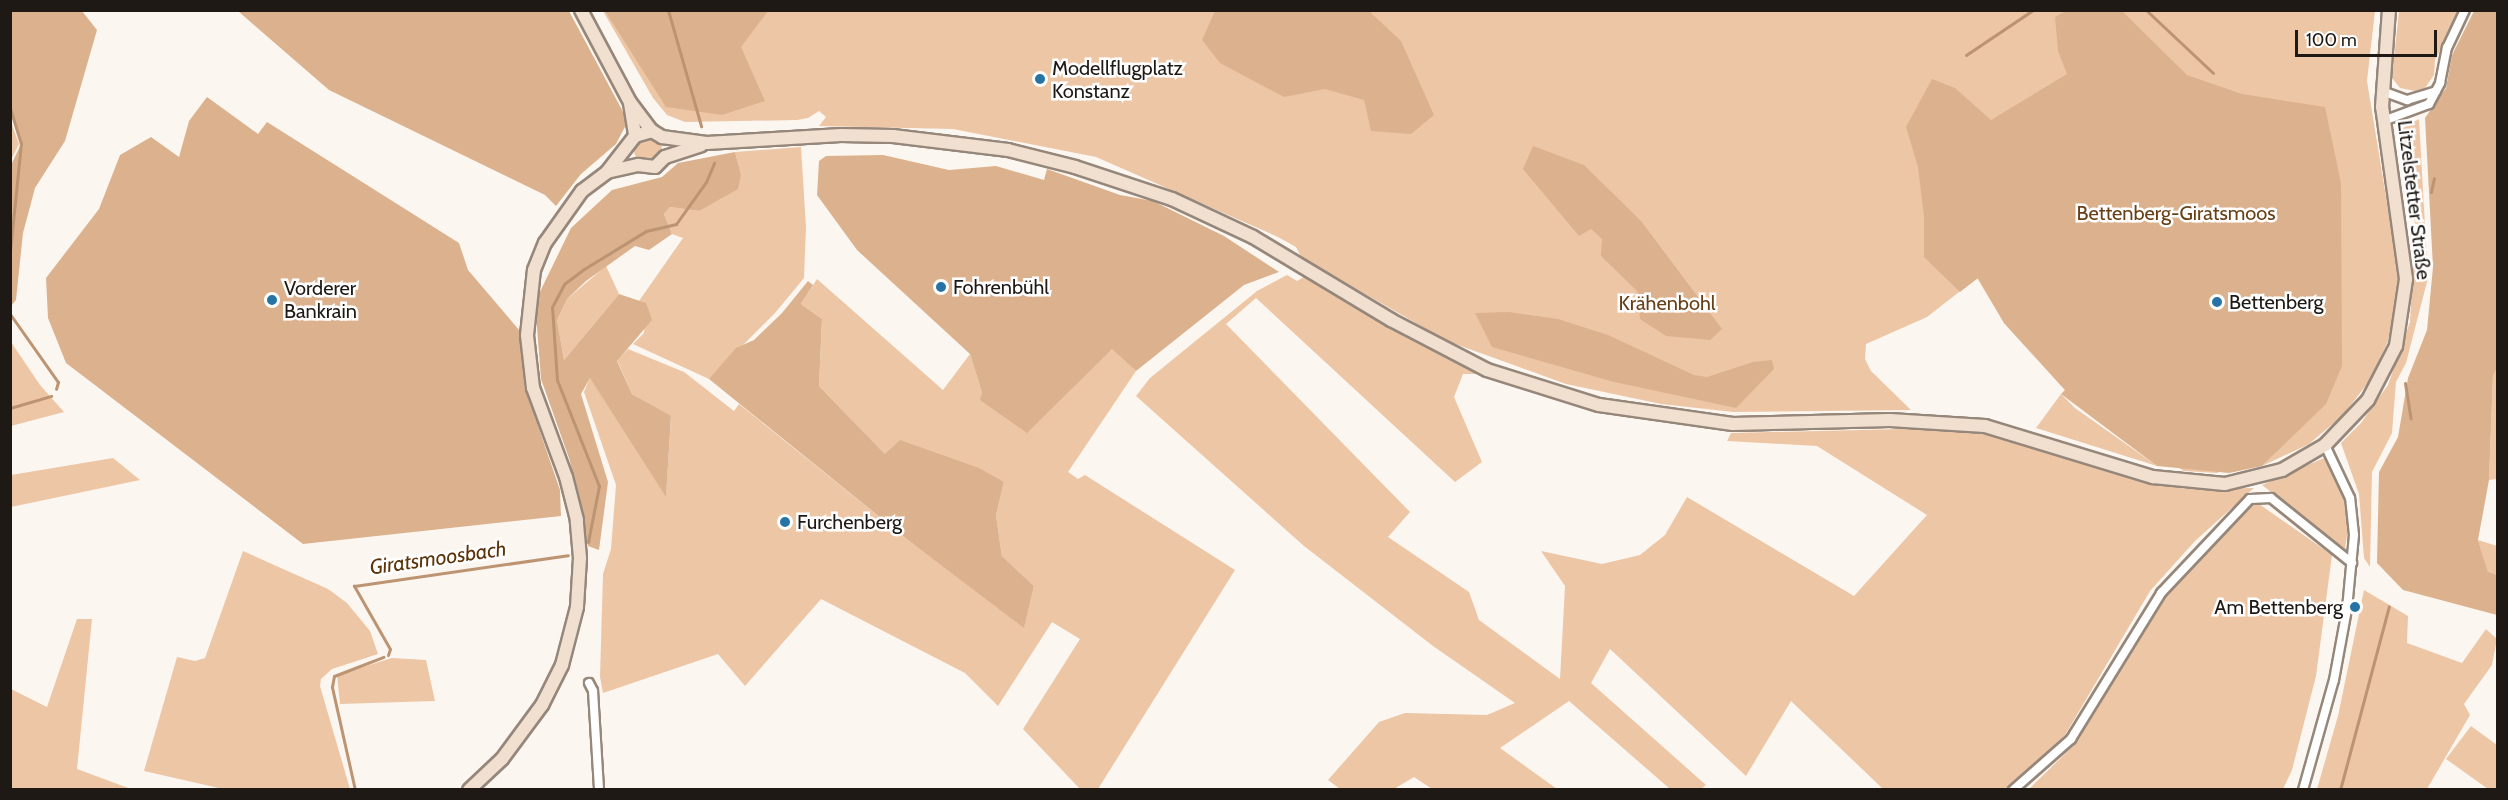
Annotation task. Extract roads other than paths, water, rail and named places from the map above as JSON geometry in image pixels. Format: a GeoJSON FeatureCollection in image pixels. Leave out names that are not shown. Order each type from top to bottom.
{"type":"FeatureCollection","features":[{"type":"Feature","properties":{"kind":"main road"},"geometry":{"type":"LineString","coordinates":[[581,10],[630,102],[666,147],[665,158]]}},
{"type":"Feature","properties":{"kind":"main road","name":"Litzelstetter Straße"},"geometry":{"type":"LineString","coordinates":[[708,142],[841,135],[893,136],[1008,150],[1075,167],[1213,217],[1391,320],[1488,370],[1555,393],[1622,410],[1733,424],[1890,420],[1985,426],[2053,444],[2122,468],[2189,483],[2225,484],[2255,479],[2282,470],[2325,445],[2368,400],[2387,368],[2402,321],[2406,279],[2404,251],[2383,121],[2382,91],[2389,10]]}},
{"type":"Feature","properties":{"kind":"main road"},"geometry":{"type":"LineString","coordinates":[[630,102],[632,142],[638,165]]}},
{"type":"Feature","properties":{"kind":"main road"},"geometry":{"type":"LineString","coordinates":[[470,789],[502,759],[542,705],[562,665],[575,616],[580,558],[577,520],[566,477],[533,388],[528,300],[534,270],[545,243],[582,191],[607,172],[632,142],[657,134],[708,142]]}},
{"type":"Feature","properties":{"kind":"main road"},"geometry":{"type":"LineString","coordinates":[[607,172],[638,165],[655,167],[665,158],[708,142]]}},
{"type":"Feature","properties":{"kind":"street"},"geometry":{"type":"LineString","coordinates":[[2383,121],[2429,104],[2436,91],[2447,48],[2465,10]]}},
{"type":"Feature","properties":{"kind":"street"},"geometry":{"type":"LineString","coordinates":[[2382,91],[2407,99],[2436,91]]}},
{"type":"Feature","properties":{"kind":"street"},"geometry":{"type":"LineString","coordinates":[[2303,789],[2334,680],[2352,563],[2350,498],[2325,445]]}},
{"type":"Feature","properties":{"kind":"street"},"geometry":{"type":"LineString","coordinates":[[2013,789],[2071,739],[2161,593],[2250,499],[2271,498],[2352,563]]}},
{"type":"Feature","properties":{"kind":"street"},"geometry":{"type":"LineString","coordinates":[[589,683],[593,691],[599,789]]}},
{"type":"Feature","properties":{"kind":"waterway","name":"Giratsmoosbach"},"geometry":{"type":"LineString","coordinates":[[668,10],[701,126]]}},
{"type":"Feature","properties":{"kind":"waterway"},"geometry":{"type":"LineString","coordinates":[[1966,55],[2033,10]]}},
{"type":"Feature","properties":{"kind":"waterway"},"geometry":{"type":"LineString","coordinates":[[2146,10],[2213,73]]}},
{"type":"Feature","properties":{"kind":"waterway"},"geometry":{"type":"LineString","coordinates":[[10,108],[21,143],[10,251]]}},
{"type":"Feature","properties":{"kind":"waterway","name":"Giratsmoosbach"},"geometry":{"type":"LineString","coordinates":[[588,542],[599,486],[557,380],[552,307],[564,284],[584,269],[646,231],[676,224],[706,182],[714,163]]}},
{"type":"Feature","properties":{"kind":"waterway"},"geometry":{"type":"LineString","coordinates":[[2431,192],[2434,178]]}},
{"type":"Feature","properties":{"kind":"waterway"},"geometry":{"type":"LineString","coordinates":[[10,314],[58,382],[56,389]]}},
{"type":"Feature","properties":{"kind":"waterway"},"geometry":{"type":"LineString","coordinates":[[2405,383],[2411,419]]}},
{"type":"Feature","properties":{"kind":"waterway"},"geometry":{"type":"LineString","coordinates":[[10,408],[51,396]]}},
{"type":"Feature","properties":{"kind":"waterway","name":"Giratsmoosbach"},"geometry":{"type":"LineString","coordinates":[[388,655],[390,649],[354,586],[568,555]]}},
{"type":"Feature","properties":{"kind":"waterway"},"geometry":{"type":"LineString","coordinates":[[2340,790],[2389,606]]}},
{"type":"Feature","properties":{"kind":"waterway","name":"Giratsmoosbach"},"geometry":{"type":"LineString","coordinates":[[355,790],[332,687],[334,676],[383,657]]}},
{"type":"Feature","properties":{"kind":"place","name":"Modellflugplatz Konstanz"},"geometry":{"type":"Point","coordinates":[1040,79]}},
{"type":"Feature","properties":{"kind":"place","name":"Fohrenbühl"},"geometry":{"type":"Point","coordinates":[941,287]}},
{"type":"Feature","properties":{"kind":"place","name":"Vorderer Bankrain"},"geometry":{"type":"Point","coordinates":[272,300]}},
{"type":"Feature","properties":{"kind":"place","name":"Bettenberg"},"geometry":{"type":"Point","coordinates":[2217,302]}},
{"type":"Feature","properties":{"kind":"place","name":"Furchenberg"},"geometry":{"type":"Point","coordinates":[785,522]}},
{"type":"Feature","properties":{"kind":"place","name":"Am Bettenberg"},"geometry":{"type":"Point","coordinates":[2355,607]}},
{"type":"Feature","properties":{"kind":"park label","name":"Bettenberg-Giratsmoos"},"geometry":{"type":"Point","coordinates":[2176,213]}},
{"type":"Feature","properties":{"kind":"park label","name":"Krähenbohl"},"geometry":{"type":"Point","coordinates":[1667,303]}}]}
